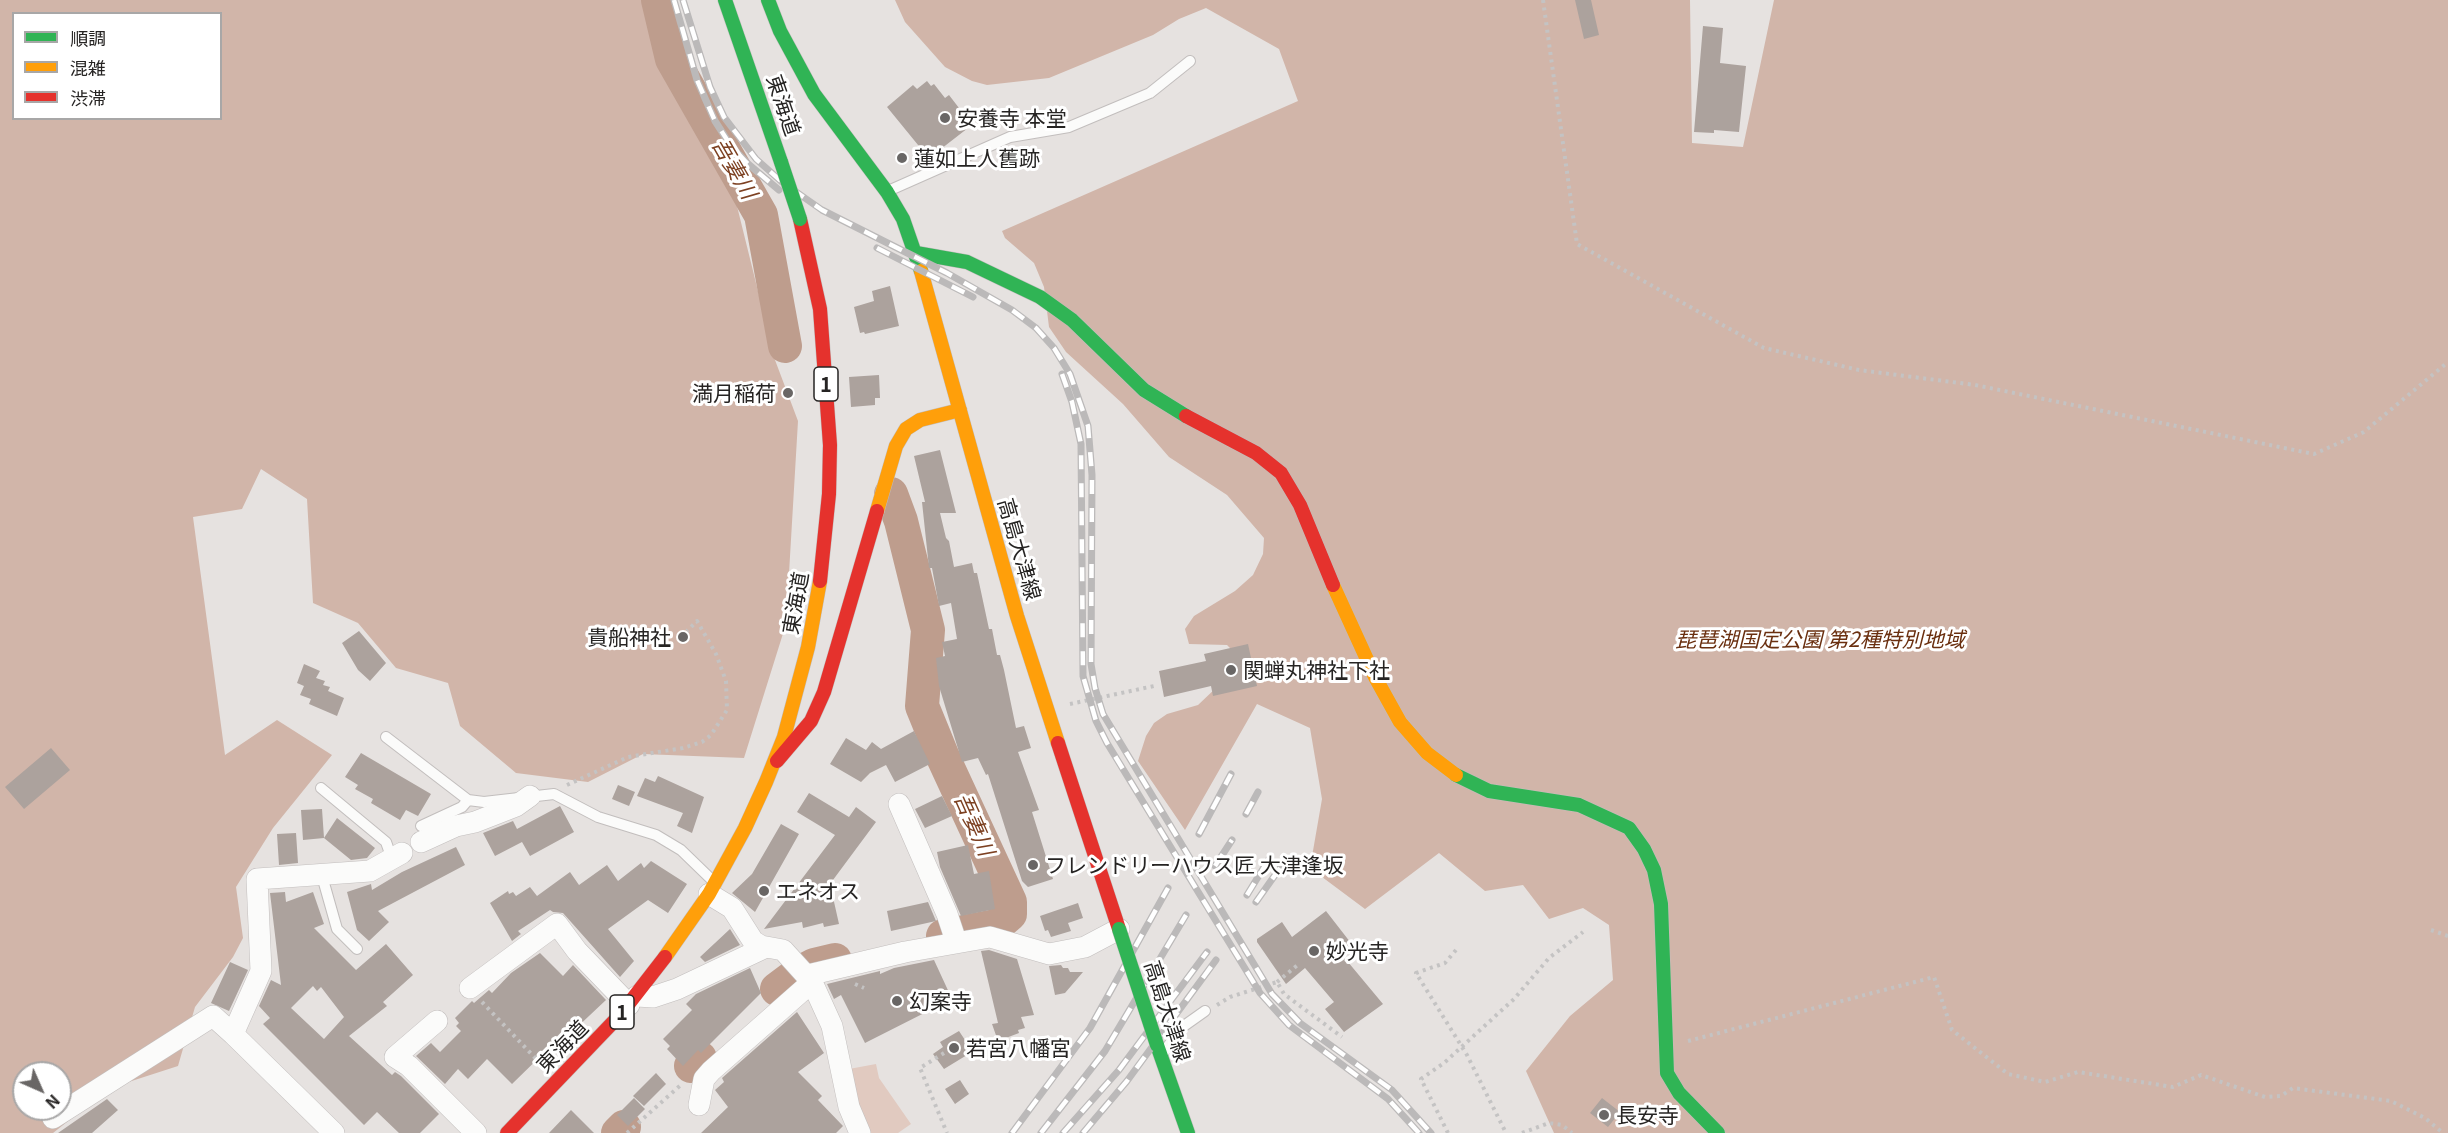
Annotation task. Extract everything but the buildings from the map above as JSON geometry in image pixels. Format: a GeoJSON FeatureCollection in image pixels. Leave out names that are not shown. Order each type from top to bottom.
{"type":"FeatureCollection","features":[{"type":"Feature","properties":{"kind":"main road","name":"東海道"},"geometry":{"type":"LineString","coordinates":[[507,1133],[633,1000],[662,965],[712,888],[749,819],[773,765],[784,736],[808,647],[825,551],[829,494],[830,445],[821,318],[800,219],[725,0]]}},
{"type":"Feature","properties":{"kind":"main road","name":"高島大津線"},"geometry":{"type":"LineString","coordinates":[[768,0],[780,31],[814,94],[887,192],[903,219],[916,253],[1017,616],[1188,1133]]}},
{"type":"Feature","properties":{"kind":"main road"},"geometry":{"type":"LineString","coordinates":[[916,253],[967,262],[1040,297],[1072,320],[1144,390],[1172,409],[1257,453],[1281,473],[1300,504],[1316,548],[1375,677],[1400,722],[1427,753],[1459,778],[1489,791],[1518,798],[1579,805],[1629,828],[1644,849],[1654,870],[1661,904],[1665,966],[1664,1047],[1667,1073],[1679,1093],[1718,1133]]}},
{"type":"Feature","properties":{"kind":"main road"},"geometry":{"type":"LineString","coordinates":[[773,765],[811,721],[824,692],[896,446],[906,429],[920,420],[960,410]]}},
{"type":"Feature","properties":{"kind":"street"},"geometry":{"type":"LineString","coordinates":[[421,834],[475,822],[516,806],[530,796]]}},
{"type":"Feature","properties":{"kind":"street"},"geometry":{"type":"LineString","coordinates":[[899,804],[954,935]]}},
{"type":"Feature","properties":{"kind":"street"},"geometry":{"type":"LineString","coordinates":[[234,1034],[261,971],[257,879],[370,872],[397,856]]}},
{"type":"Feature","properties":{"kind":"street"},"geometry":{"type":"LineString","coordinates":[[712,888],[732,908],[753,941],[766,947],[783,950],[806,974],[832,1026],[853,1130]]}},
{"type":"Feature","properties":{"kind":"street"},"geometry":{"type":"LineString","coordinates":[[474,993],[557,924],[577,951],[633,1000],[653,997],[677,989],[766,947]]}},
{"type":"Feature","properties":{"kind":"street"},"geometry":{"type":"LineString","coordinates":[[699,1105],[704,1079],[806,974],[954,935],[990,937],[1049,954],[1085,947],[1119,929]]}},
{"type":"Feature","properties":{"kind":"street"},"geometry":{"type":"LineString","coordinates":[[72,1106],[213,1016],[334,1133]]}},
{"type":"Feature","properties":{"kind":"street"},"geometry":{"type":"LineString","coordinates":[[438,1021],[395,1057],[409,1065],[476,1133]]}},
{"type":"Feature","properties":{"kind":"lane"},"geometry":{"type":"LineString","coordinates":[[887,192],[1010,137],[1068,127],[1150,93],[1190,61]]}},
{"type":"Feature","properties":{"kind":"lane"},"geometry":{"type":"LineString","coordinates":[[386,737],[468,800],[484,802],[554,794],[598,817],[656,835],[681,850],[712,888]]}},
{"type":"Feature","properties":{"kind":"lane"},"geometry":{"type":"LineString","coordinates":[[321,788],[386,842],[397,856]]}},
{"type":"Feature","properties":{"kind":"lane"},"geometry":{"type":"LineString","coordinates":[[421,834],[462,807],[468,800]]}},
{"type":"Feature","properties":{"kind":"lane"},"geometry":{"type":"LineString","coordinates":[[322,876],[337,929],[357,949]]}},
{"type":"Feature","properties":{"kind":"lane"},"geometry":{"type":"LineString","coordinates":[[1159,1051],[1181,1028],[1205,1011]]}},
{"type":"Feature","properties":{"kind":"path"},"geometry":{"type":"LineString","coordinates":[[1544,0],[1576,244],[1764,348],[1859,370],[1975,385],[2314,454],[2364,432],[2448,362]]}},
{"type":"Feature","properties":{"kind":"path"},"geometry":{"type":"LineString","coordinates":[[554,794],[563,787],[628,758],[683,748],[702,742],[711,735],[727,710],[726,681],[716,654],[697,621],[687,631]]}},
{"type":"Feature","properties":{"kind":"path"},"geometry":{"type":"LineString","coordinates":[[1067,705],[1097,696],[1154,686]]}},
{"type":"Feature","properties":{"kind":"path"},"geometry":{"type":"LineString","coordinates":[[2432,930],[2448,936]]}},
{"type":"Feature","properties":{"kind":"path"},"geometry":{"type":"LineString","coordinates":[[1448,1133],[1421,1079],[1514,999],[1549,958],[1583,932]]}},
{"type":"Feature","properties":{"kind":"path"},"geometry":{"type":"LineString","coordinates":[[1456,950],[1445,963],[1416,973],[1460,1047],[1506,1133]]}},
{"type":"Feature","properties":{"kind":"path"},"geometry":{"type":"LineString","coordinates":[[1205,1011],[1230,997],[1277,982],[1300,963]]}},
{"type":"Feature","properties":{"kind":"path"},"geometry":{"type":"LineString","coordinates":[[1664,1047],[1934,977],[1952,1030],[2008,1074],[2045,1082],[2078,1072],[2173,1087],[2201,1075],[2265,1096],[2281,1096],[2293,1088],[2391,1101],[2426,1118],[2443,1133]]}},
{"type":"Feature","properties":{"kind":"path"},"geometry":{"type":"LineString","coordinates":[[1277,982],[1284,994],[1342,1037]]}},
{"type":"Feature","properties":{"kind":"path"},"geometry":{"type":"LineString","coordinates":[[474,993],[546,1069]]}},
{"type":"Feature","properties":{"kind":"path"},"geometry":{"type":"LineString","coordinates":[[944,1053],[920,1068],[947,1133]]}},
{"type":"Feature","properties":{"kind":"path"},"geometry":{"type":"LineString","coordinates":[[627,1133],[659,1102],[686,1081],[711,1071]]}},
{"type":"Feature","properties":{"kind":"path"},"geometry":{"type":"LineString","coordinates":[[1522,1133],[1549,1123],[1562,1125],[1572,1133]]}},
{"type":"Feature","properties":{"kind":"shaded area"},"geometry":{"type":"Polygon","coordinates":[[[876,1064],[879,1078],[911,1124],[898,1133],[869,1133],[857,1105],[849,1069],[876,1064]]]}},
{"type":"Feature","properties":{"kind":"green space"},"geometry":{"type":"Polygon","coordinates":[[[0,0],[642,0],[656,58],[734,194],[775,360],[798,421],[786,624],[744,758],[643,754],[588,782],[516,773],[460,726],[448,683],[396,668],[358,623],[313,603],[307,499],[261,469],[242,509],[193,517],[225,755],[277,720],[332,755],[273,828],[236,887],[243,938],[233,957],[195,1007],[178,1066],[110,1088],[72,1118],[72,1061],[12,1061],[12,1121],[68,1121],[53,1133],[0,1133],[0,0]]]}},
{"type":"Feature","properties":{"kind":"green space","name":"琵琶湖国定公園 第2種特別地域"},"geometry":{"type":"Polygon","coordinates":[[[895,0],[1690,0],[1692,143],[1743,147],[1774,0],[2448,0],[2448,1133],[1554,1133],[1526,1071],[1570,1016],[1613,980],[1609,925],[1583,908],[1549,919],[1523,885],[1485,891],[1439,853],[1365,909],[1310,868],[1322,799],[1310,728],[1257,704],[1185,830],[1138,761],[1146,736],[1154,723],[1167,714],[1198,705],[1238,667],[1232,650],[1227,645],[1189,644],[1185,629],[1194,616],[1235,591],[1253,575],[1263,554],[1264,538],[1227,495],[1169,457],[1123,404],[1066,352],[1049,327],[1044,287],[1034,263],[1005,238],[1002,231],[1298,101],[1279,49],[1206,8],[1179,19],[1153,35],[1049,78],[987,85],[972,81],[945,67],[905,22],[895,0]]]}},
{"type":"Feature","properties":{"kind":"waterway","name":"吾妻川"},"geometry":{"type":"LineString","coordinates":[[658,0],[672,59],[761,215],[785,346]]}},
{"type":"Feature","properties":{"kind":"waterway","name":"吾妻川"},"geometry":{"type":"LineString","coordinates":[[891,494],[901,521],[928,630],[922,706],[942,755],[1010,902],[1010,914],[996,926],[943,936]]}},
{"type":"Feature","properties":{"kind":"waterway","name":"吾妻川"},"geometry":{"type":"LineString","coordinates":[[777,989],[814,965],[835,960]]}},
{"type":"Feature","properties":{"kind":"waterway","name":"吾妻川"},"geometry":{"type":"LineString","coordinates":[[691,1066],[700,1058]]}},
{"type":"Feature","properties":{"kind":"waterway","name":"吾妻川"},"geometry":{"type":"LineString","coordinates":[[618,1133],[624,1127]]}},
{"type":"Feature","properties":{"kind":"railway"},"geometry":{"type":"LineString","coordinates":[[674,0],[697,80],[715,121],[731,146],[779,190]]}},
{"type":"Feature","properties":{"kind":"railway"},"geometry":{"type":"LineString","coordinates":[[683,0],[710,87],[724,117],[756,159],[782,182],[822,210],[947,273],[1012,310],[1036,328],[1054,348],[1070,374],[1088,426],[1092,475],[1091,664],[1103,714],[1272,994],[1300,1023],[1392,1090],[1431,1133]]}},
{"type":"Feature","properties":{"kind":"railway"},"geometry":{"type":"LineString","coordinates":[[877,248],[973,297]]}},
{"type":"Feature","properties":{"kind":"railway"},"geometry":{"type":"LineString","coordinates":[[1062,374],[1072,402],[1081,444],[1083,676],[1096,721],[1107,743],[1260,993],[1289,1025],[1388,1099],[1419,1133]]}},
{"type":"Feature","properties":{"kind":"railway"},"geometry":{"type":"LineString","coordinates":[[1199,834],[1231,774]]}},
{"type":"Feature","properties":{"kind":"railway"},"geometry":{"type":"LineString","coordinates":[[1246,814],[1258,792]]}},
{"type":"Feature","properties":{"kind":"railway"},"geometry":{"type":"LineString","coordinates":[[1215,866],[1232,840]]}},
{"type":"Feature","properties":{"kind":"railway"},"geometry":{"type":"LineString","coordinates":[[1247,895],[1269,859]]}},
{"type":"Feature","properties":{"kind":"railway"},"geometry":{"type":"LineString","coordinates":[[1256,902],[1280,868]]}},
{"type":"Feature","properties":{"kind":"railway"},"geometry":{"type":"LineString","coordinates":[[1012,1133],[1090,1028],[1168,888]]}},
{"type":"Feature","properties":{"kind":"railway"},"geometry":{"type":"LineString","coordinates":[[1041,1133],[1105,1051],[1186,915]]}},
{"type":"Feature","properties":{"kind":"railway"},"geometry":{"type":"LineString","coordinates":[[1063,1133],[1119,1070],[1207,952]]}},
{"type":"Feature","properties":{"kind":"railway"},"geometry":{"type":"LineString","coordinates":[[1083,1133],[1127,1081],[1216,960]]}},
{"type":"Feature","properties":{"kind":"traffic: fast"},"geometry":{"type":"LineString","coordinates":[[725,0],[781,162]]}},
{"type":"Feature","properties":{"kind":"traffic: fast"},"geometry":{"type":"LineString","coordinates":[[768,0],[780,31],[814,94],[887,192],[903,219],[921,271]]}},
{"type":"Feature","properties":{"kind":"traffic: fast"},"geometry":{"type":"LineString","coordinates":[[781,162],[800,219]]}},
{"type":"Feature","properties":{"kind":"traffic: fast"},"geometry":{"type":"LineString","coordinates":[[916,253],[967,262],[1040,297],[1072,320],[1144,390],[1186,416]]}},
{"type":"Feature","properties":{"kind":"traffic: fast"},"geometry":{"type":"LineString","coordinates":[[1456,775],[1489,791],[1579,805],[1629,828],[1644,849],[1654,870],[1661,904],[1667,1073],[1679,1093],[1718,1133]]}},
{"type":"Feature","properties":{"kind":"traffic: fast"},"geometry":{"type":"LineString","coordinates":[[1119,929],[1157,1045]]}},
{"type":"Feature","properties":{"kind":"traffic: fast"},"geometry":{"type":"LineString","coordinates":[[1157,1045],[1188,1133]]}},
{"type":"Feature","properties":{"kind":"traffic: slow"},"geometry":{"type":"LineString","coordinates":[[921,271],[1017,616],[1058,743]]}},
{"type":"Feature","properties":{"kind":"traffic: slow"},"geometry":{"type":"LineString","coordinates":[[877,511],[896,446],[906,429],[920,420],[960,410]]}},
{"type":"Feature","properties":{"kind":"traffic: slow"},"geometry":{"type":"LineString","coordinates":[[665,957],[709,894],[745,828],[766,782],[784,737],[808,647],[820,581]]}},
{"type":"Feature","properties":{"kind":"traffic: slow"},"geometry":{"type":"LineString","coordinates":[[1333,585],[1375,677],[1400,722],[1427,753],[1456,775]]}},
{"type":"Feature","properties":{"kind":"traffic: jam"},"geometry":{"type":"LineString","coordinates":[[800,219],[820,309],[830,445],[829,494],[820,581]]}},
{"type":"Feature","properties":{"kind":"traffic: jam"},"geometry":{"type":"LineString","coordinates":[[1186,416],[1256,453],[1281,473],[1300,505],[1333,585]]}},
{"type":"Feature","properties":{"kind":"traffic: jam"},"geometry":{"type":"LineString","coordinates":[[777,761],[811,721],[824,692],[877,511]]}},
{"type":"Feature","properties":{"kind":"traffic: jam"},"geometry":{"type":"LineString","coordinates":[[1058,743],[1119,929]]}},
{"type":"Feature","properties":{"kind":"traffic: jam"},"geometry":{"type":"LineString","coordinates":[[507,1133],[620,1015],[665,957]]}},
{"type":"Feature","properties":{"kind":"place","name":"安養寺 本堂"},"geometry":{"type":"Point","coordinates":[945,118]}},
{"type":"Feature","properties":{"kind":"place","name":"蓮如上人舊跡"},"geometry":{"type":"Point","coordinates":[902,158]}},
{"type":"Feature","properties":{"kind":"place","name":"満月稲荷"},"geometry":{"type":"Point","coordinates":[788,393]}},
{"type":"Feature","properties":{"kind":"place","name":"貴船神社"},"geometry":{"type":"Point","coordinates":[683,637]}},
{"type":"Feature","properties":{"kind":"place","name":"関蝉丸神社下社"},"geometry":{"type":"Point","coordinates":[1231,670]}},
{"type":"Feature","properties":{"kind":"place","name":"フレンドリーハウス匠 大津逢坂"},"geometry":{"type":"Point","coordinates":[1033,865]}},
{"type":"Feature","properties":{"kind":"place","name":"エネオス"},"geometry":{"type":"Point","coordinates":[764,891]}},
{"type":"Feature","properties":{"kind":"place","name":"妙光寺"},"geometry":{"type":"Point","coordinates":[1314,951]}},
{"type":"Feature","properties":{"kind":"place","name":"幻案寺"},"geometry":{"type":"Point","coordinates":[897,1001]}},
{"type":"Feature","properties":{"kind":"place","name":"若宮八幡宮"},"geometry":{"type":"Point","coordinates":[954,1048]}},
{"type":"Feature","properties":{"kind":"place","name":"長安寺"},"geometry":{"type":"Point","coordinates":[1604,1115]}}]}
